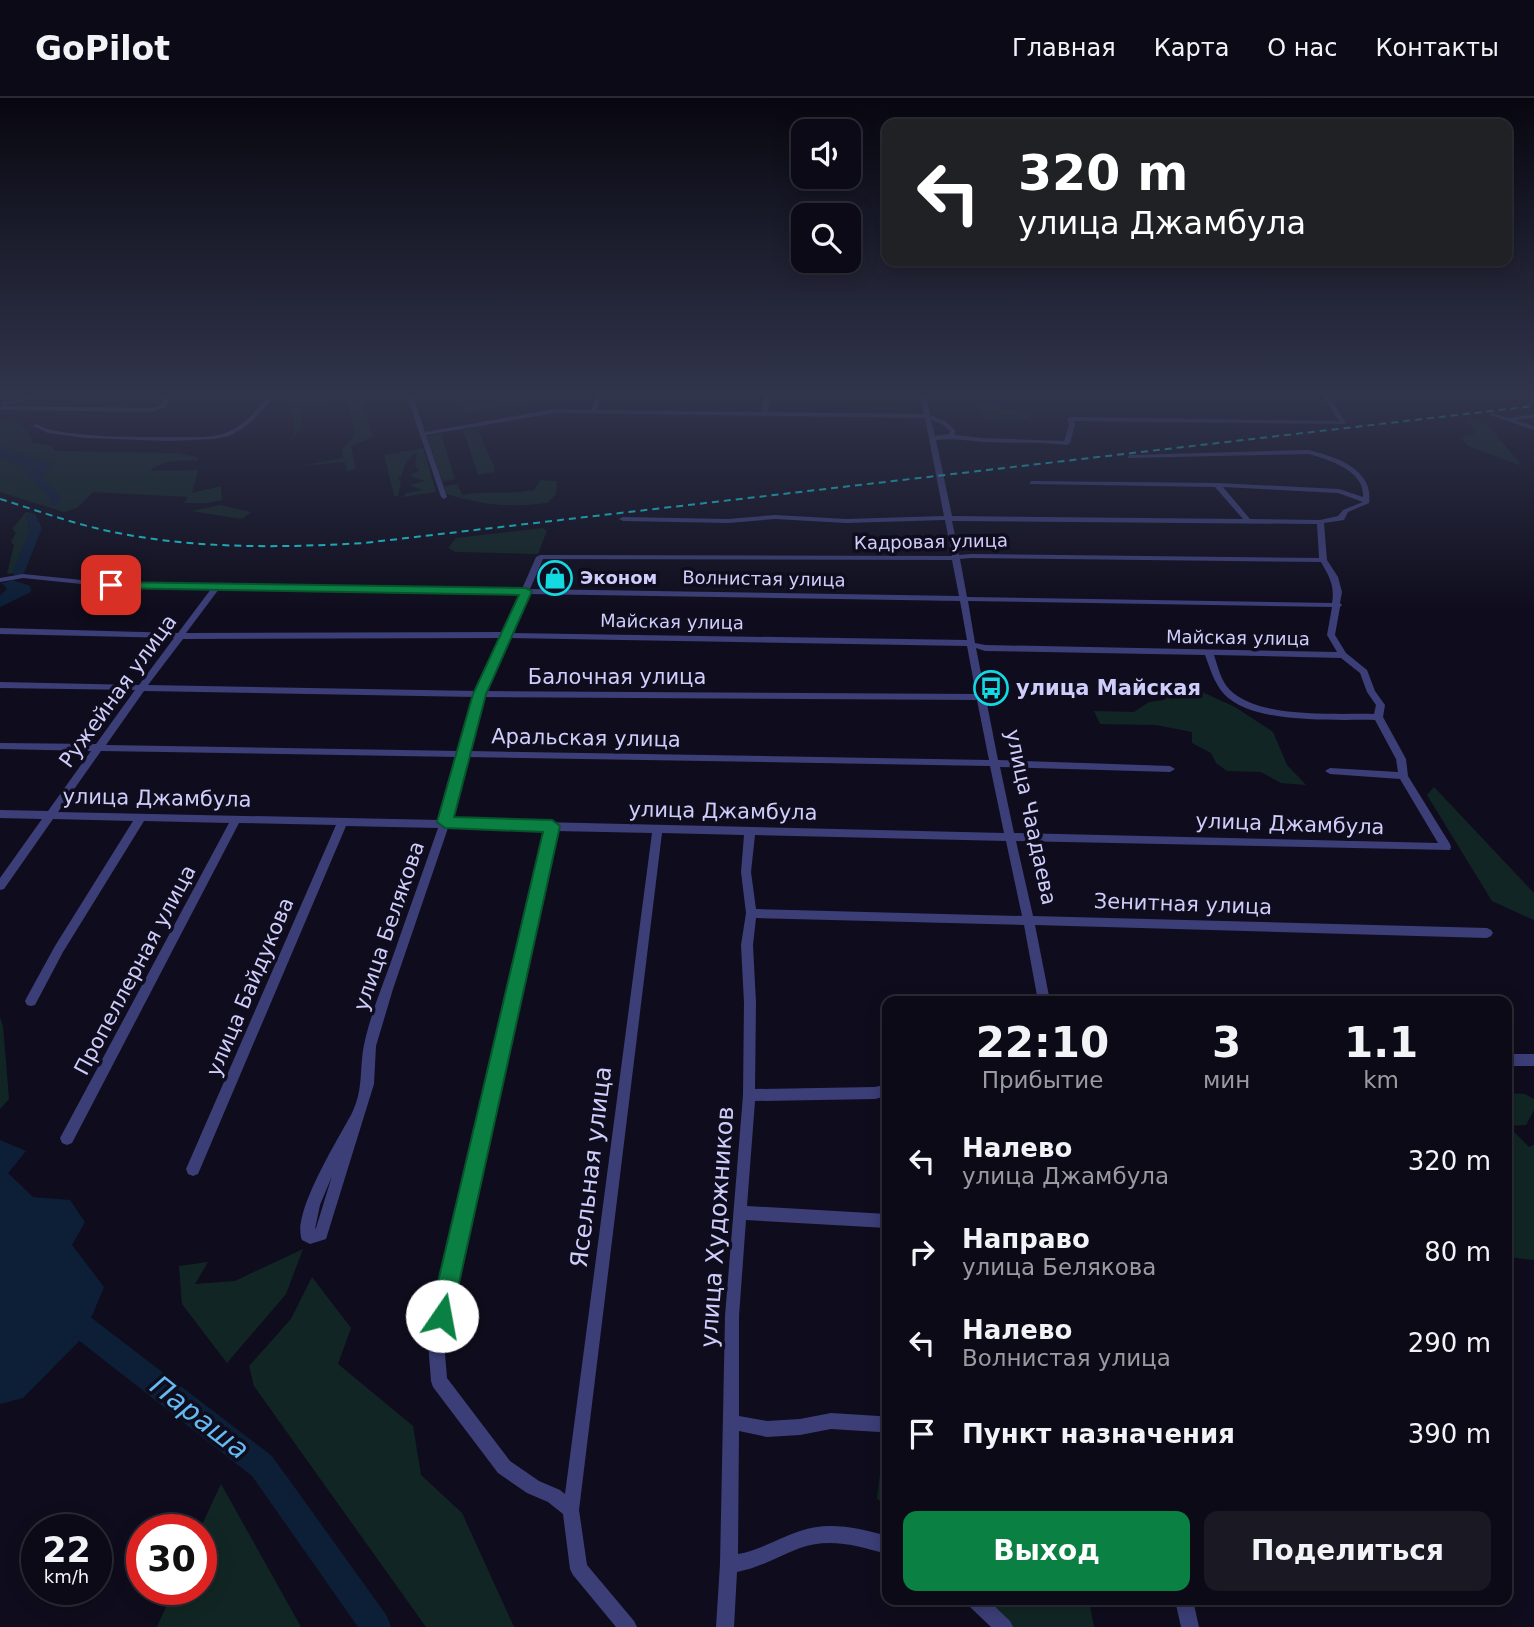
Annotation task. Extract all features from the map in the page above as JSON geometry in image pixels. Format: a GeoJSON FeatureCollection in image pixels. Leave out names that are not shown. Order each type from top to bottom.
{"type":"FeatureCollection","features":[{"type":"Feature","properties":{"kind":"street"},"geometry":{"type":"LineString","coordinates":[[434,467],[444,497]]}},
{"type":"Feature","properties":{"kind":"street","name":"улица Чаадаева"},"geometry":{"type":"LineString","coordinates":[[938,467],[994,763],[1030,919],[1043,996]]}},
{"type":"Feature","properties":{"kind":"street"},"geometry":{"type":"LineString","coordinates":[[623,519],[728,521],[775,517],[846,522],[948,518],[1320,523],[1341,518],[1345,511],[1367,501],[1370,493],[1365,480],[1345,467]]}},
{"type":"Feature","properties":{"kind":"street"},"geometry":{"type":"LineString","coordinates":[[1032,483],[1217,485],[1339,491],[1367,501]]}},
{"type":"Feature","properties":{"kind":"street"},"geometry":{"type":"LineString","coordinates":[[1217,485],[1249,522]]}},
{"type":"Feature","properties":{"kind":"street"},"geometry":{"type":"LineString","coordinates":[[1320,523],[1323,560],[1334,578],[1338,605],[1331,635],[1343,655],[1364,673],[1371,692],[1381,705],[1378,717],[1401,759],[1403,776],[1330,772]]}},
{"type":"Feature","properties":{"kind":"street","name":"Кадровая улица"},"geometry":{"type":"LineString","coordinates":[[540,557],[1323,560]]}},
{"type":"Feature","properties":{"kind":"street","name":"улица Белякова"},"geometry":{"type":"LineString","coordinates":[[359,1113],[334,1159],[316,1203],[307,1228],[307,1235],[310,1237],[318,1237],[325,1225],[368,1084],[370,1046],[445,822],[480,694],[540,557]]}},
{"type":"Feature","properties":{"kind":"street","name":"Волнистая улица"},"geometry":{"type":"LineString","coordinates":[[0,579],[23,576],[111,585],[1338,605]]}},
{"type":"Feature","properties":{"kind":"street","name":"Ружейная улица"},"geometry":{"type":"LineString","coordinates":[[0,886],[141,688],[217,587]]}},
{"type":"Feature","properties":{"kind":"street","name":"Майская улица"},"geometry":{"type":"LineString","coordinates":[[0,631],[180,636],[505,635],[972,643],[985,648],[1343,655]]}},
{"type":"Feature","properties":{"kind":"street"},"geometry":{"type":"LineString","coordinates":[[1209,654],[1218,679],[1228,693],[1241,701],[1271,712],[1378,717]]}},
{"type":"Feature","properties":{"kind":"street","name":"Балочная улица"},"geometry":{"type":"LineString","coordinates":[[0,685],[480,694],[982,697]]}},
{"type":"Feature","properties":{"kind":"street","name":"Аральская улица"},"geometry":{"type":"LineString","coordinates":[[0,746],[994,763],[1170,769]]}},
{"type":"Feature","properties":{"kind":"street","name":"улица Джамбула"},"geometry":{"type":"LineString","coordinates":[[0,814],[445,822],[657,830],[1012,835],[1446,847],[1403,776]]}},
{"type":"Feature","properties":{"kind":"street"},"geometry":{"type":"LineString","coordinates":[[31,1001],[59,949],[141,817]]}},
{"type":"Feature","properties":{"kind":"street","name":"Пропеллерная улица"},"geometry":{"type":"LineString","coordinates":[[67,1138],[236,819]]}},
{"type":"Feature","properties":{"kind":"street","name":"улица Байдукова"},"geometry":{"type":"LineString","coordinates":[[193,1169],[343,821]]}},
{"type":"Feature","properties":{"kind":"street"},"geometry":{"type":"LineString","coordinates":[[552,826],[503,1033],[436,1342],[439,1381],[504,1467],[533,1487],[554,1496],[571,1510]]}},
{"type":"Feature","properties":{"kind":"street","name":"Ясельная улица"},"geometry":{"type":"LineString","coordinates":[[628,1627],[579,1569],[571,1510],[657,830]]}},
{"type":"Feature","properties":{"kind":"street","name":"улица Художников"},"geometry":{"type":"LineString","coordinates":[[726,1627],[732,1316],[742,1213],[749,1094],[750,1003],[747,945],[751,913],[746,872],[750,830]]}},
{"type":"Feature","properties":{"kind":"street","name":"Зенитная улица"},"geometry":{"type":"LineString","coordinates":[[751,913],[1488,933]]}},
{"type":"Feature","properties":{"kind":"street"},"geometry":{"type":"LineString","coordinates":[[1512,1060],[1534,1060]]}},
{"type":"Feature","properties":{"kind":"street"},"geometry":{"type":"LineString","coordinates":[[749,1094],[882,1091]]}},
{"type":"Feature","properties":{"kind":"street"},"geometry":{"type":"LineString","coordinates":[[742,1213],[882,1221]]}},
{"type":"Feature","properties":{"kind":"street"},"geometry":{"type":"LineString","coordinates":[[731,1422],[767,1429],[800,1427],[831,1421],[879,1424]]}},
{"type":"Feature","properties":{"kind":"street"},"geometry":{"type":"LineString","coordinates":[[729,1564],[767,1556],[793,1541],[819,1535],[861,1537],[882,1543]]}},
{"type":"Feature","properties":{"kind":"street"},"geometry":{"type":"LineString","coordinates":[[980,1605],[1004,1627]]}},
{"type":"Feature","properties":{"kind":"street"},"geometry":{"type":"LineString","coordinates":[[1185,1605],[1190,1627]]}},
{"type":"Feature","properties":{"kind":"green space"},"geometry":{"type":"Polygon","coordinates":[[[0,467],[155,467],[150,471],[198,470],[192,493],[221,486],[222,500],[184,503],[188,497],[93,492],[77,508],[64,512],[0,492],[0,467]]]}},
{"type":"Feature","properties":{"kind":"green space"},"geometry":{"type":"Polygon","coordinates":[[[387,467],[405,467],[398,479],[401,482],[398,496],[394,496],[387,467]]]}},
{"type":"Feature","properties":{"kind":"green space"},"geometry":{"type":"Polygon","coordinates":[[[416,467],[429,467],[436,492],[403,497],[406,493],[422,490],[409,485],[425,481],[410,476],[419,470],[416,467]]]}},
{"type":"Feature","properties":{"kind":"green space"},"geometry":{"type":"Polygon","coordinates":[[[437,467],[451,467],[455,479],[442,482],[437,467]]]}},
{"type":"Feature","properties":{"kind":"green space"},"geometry":{"type":"Polygon","coordinates":[[[475,467],[495,469],[494,472],[478,475],[475,467]]]}},
{"type":"Feature","properties":{"kind":"green space"},"geometry":{"type":"Polygon","coordinates":[[[540,480],[557,481],[556,494],[547,503],[484,503],[446,494],[444,486],[458,484],[462,495],[516,492],[534,490],[540,480]]]}},
{"type":"Feature","properties":{"kind":"green space"},"geometry":{"type":"Polygon","coordinates":[[[220,505],[251,512],[242,519],[191,511],[220,505]]]}},
{"type":"Feature","properties":{"kind":"green space"},"geometry":{"type":"Polygon","coordinates":[[[26,512],[33,514],[27,522],[32,534],[16,573],[7,574],[14,545],[11,542],[16,533],[12,529],[26,512]]]}},
{"type":"Feature","properties":{"kind":"green space"},"geometry":{"type":"Polygon","coordinates":[[[543,528],[547,531],[538,554],[455,552],[448,548],[456,538],[543,528]]]}},
{"type":"Feature","properties":{"kind":"green space"},"geometry":{"type":"Polygon","coordinates":[[[1191,687],[1235,707],[1273,732],[1287,765],[1306,785],[1281,783],[1261,772],[1227,771],[1216,763],[1211,753],[1192,743],[1192,732],[1156,725],[1100,724],[1094,711],[1134,712],[1149,702],[1164,700],[1174,688],[1191,687]]]}},
{"type":"Feature","properties":{"kind":"green space"},"geometry":{"type":"Polygon","coordinates":[[[1434,787],[1534,893],[1534,920],[1492,901],[1427,795],[1434,787]]]}},
{"type":"Feature","properties":{"kind":"green space"},"geometry":{"type":"Polygon","coordinates":[[[0,1017],[9,1099],[0,1109],[0,1017]]]}},
{"type":"Feature","properties":{"kind":"green space"},"geometry":{"type":"Polygon","coordinates":[[[1512,1093],[1525,1094],[1534,1099],[1534,1110],[1526,1125],[1512,1126],[1512,1093]]]}},
{"type":"Feature","properties":{"kind":"green space"},"geometry":{"type":"Polygon","coordinates":[[[1512,1130],[1529,1147],[1534,1145],[1534,1260],[1512,1258],[1512,1130]]]}},
{"type":"Feature","properties":{"kind":"green space"},"geometry":{"type":"Polygon","coordinates":[[[303,1249],[286,1294],[227,1363],[182,1304],[179,1266],[208,1262],[195,1284],[235,1281],[303,1249]]]}},
{"type":"Feature","properties":{"kind":"green space"},"geometry":{"type":"Polygon","coordinates":[[[312,1277],[351,1328],[338,1364],[413,1426],[421,1475],[462,1513],[514,1627],[426,1627],[254,1386],[249,1366],[291,1319],[312,1277]]]}},
{"type":"Feature","properties":{"kind":"green space"},"geometry":{"type":"Polygon","coordinates":[[[882,1457],[882,1504],[877,1498],[882,1457]]]}},
{"type":"Feature","properties":{"kind":"green space"},"geometry":{"type":"Polygon","coordinates":[[[221,1484],[301,1627],[157,1627],[167,1605],[217,1605],[217,1514],[207,1514],[221,1484]]]}},
{"type":"Feature","properties":{"kind":"green space"},"geometry":{"type":"Polygon","coordinates":[[[981,1605],[1090,1605],[1094,1627],[1004,1627],[981,1605]]]}},
{"type":"Feature","properties":{"kind":"water"},"geometry":{"type":"Polygon","coordinates":[[[24,467],[50,467],[43,477],[32,481],[24,467]]]}},
{"type":"Feature","properties":{"kind":"water"},"geometry":{"type":"Polygon","coordinates":[[[13,580],[30,586],[31,592],[0,607],[0,595],[7,589],[2,583],[13,580]]]}},
{"type":"Feature","properties":{"kind":"water"},"geometry":{"type":"Polygon","coordinates":[[[0,1140],[26,1151],[8,1173],[33,1197],[70,1200],[85,1222],[72,1245],[104,1287],[83,1337],[23,1398],[0,1404],[0,1140]]]}},
{"type":"Feature","properties":{"kind":"waterway","name":"Параша"},"geometry":{"type":"LineString","coordinates":[[35,467],[39,469],[35,478],[55,496],[54,503]]}},
{"type":"Feature","properties":{"kind":"waterway","name":"Параша"},"geometry":{"type":"LineString","coordinates":[[18,573],[36,528],[31,517]]}},
{"type":"Feature","properties":{"kind":"waterway","name":"Параша"},"geometry":{"type":"LineString","coordinates":[[67,1315],[262,1466],[376,1627]]}},
{"type":"Feature","properties":{"kind":"railway"},"geometry":{"type":"LineString","coordinates":[[0,499],[94,528],[140,537],[235,546],[300,546],[364,543],[1010,467]]}},
{"type":"Feature","properties":{"kind":"place","name":"Эконом"},"geometry":{"type":"Point","coordinates":[555,578]}},
{"type":"Feature","properties":{"kind":"place","name":"улица Майская"},"geometry":{"type":"Point","coordinates":[991,688]}},
{"type":"Feature","properties":{"kind":"route"},"geometry":{"type":"LineString","coordinates":[[111,585],[526,591],[480,694],[445,822],[552,826],[503,1033],[442,1316]]}}]}
